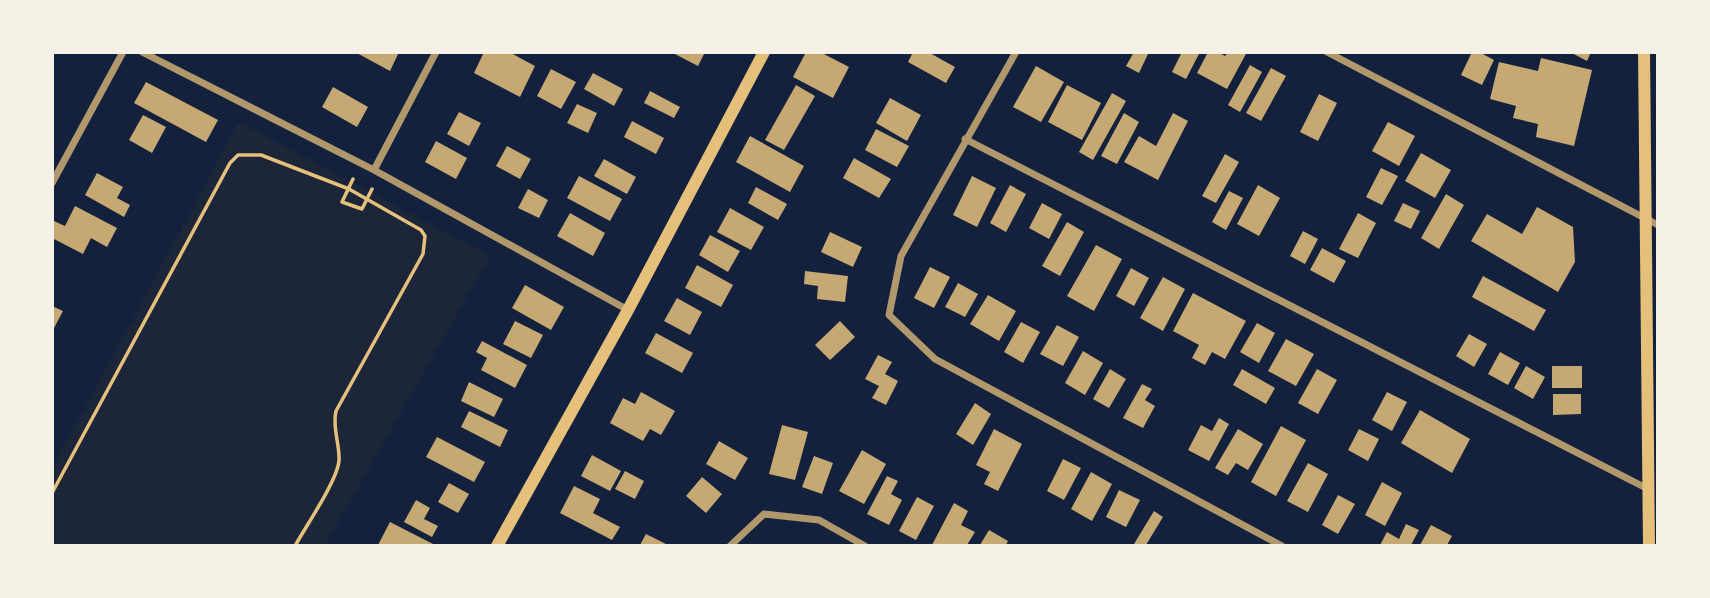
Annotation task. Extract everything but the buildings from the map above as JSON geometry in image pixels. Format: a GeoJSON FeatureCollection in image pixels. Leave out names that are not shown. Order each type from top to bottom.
{"type":"FeatureCollection","features":[{"type":"Feature","properties":{"kind":"main road"},"geometry":{"type":"LineString","coordinates":[[497,545],[628,310],[764,52]]}},
{"type":"Feature","properties":{"kind":"main road"},"geometry":{"type":"LineString","coordinates":[[1644,52],[1649,545]]}},
{"type":"Feature","properties":{"kind":"street"},"geometry":{"type":"LineString","coordinates":[[52,183],[123,52]]}},
{"type":"Feature","properties":{"kind":"street"},"geometry":{"type":"LineString","coordinates":[[142,52],[373,170],[628,310]]}},
{"type":"Feature","properties":{"kind":"street"},"geometry":{"type":"LineString","coordinates":[[373,170],[436,52]]}},
{"type":"Feature","properties":{"kind":"street"},"geometry":{"type":"LineString","coordinates":[[1016,52],[901,256],[890,315],[935,359],[1282,545]]}},
{"type":"Feature","properties":{"kind":"street"},"geometry":{"type":"LineString","coordinates":[[1327,52],[1657,225]]}},
{"type":"Feature","properties":{"kind":"street"},"geometry":{"type":"LineString","coordinates":[[965,139],[1649,489]]}},
{"type":"Feature","properties":{"kind":"street"},"geometry":{"type":"LineString","coordinates":[[730,545],[764,514],[818,520],[865,545]]}},
{"type":"Feature","properties":{"kind":"path"},"geometry":{"type":"LineString","coordinates":[[52,493],[230,163],[238,155],[261,155],[349,189],[421,230],[425,236],[423,254],[336,411],[334,420],[339,454],[336,472],[295,545]]}},
{"type":"Feature","properties":{"kind":"path"},"geometry":{"type":"LineString","coordinates":[[353,179],[342,202],[362,209],[372,189]]}},
{"type":"Feature","properties":{"kind":"shaded area"},"geometry":{"type":"Polygon","coordinates":[[[239,122],[490,256],[325,545],[53,546],[53,467],[239,122]]]}}]}
